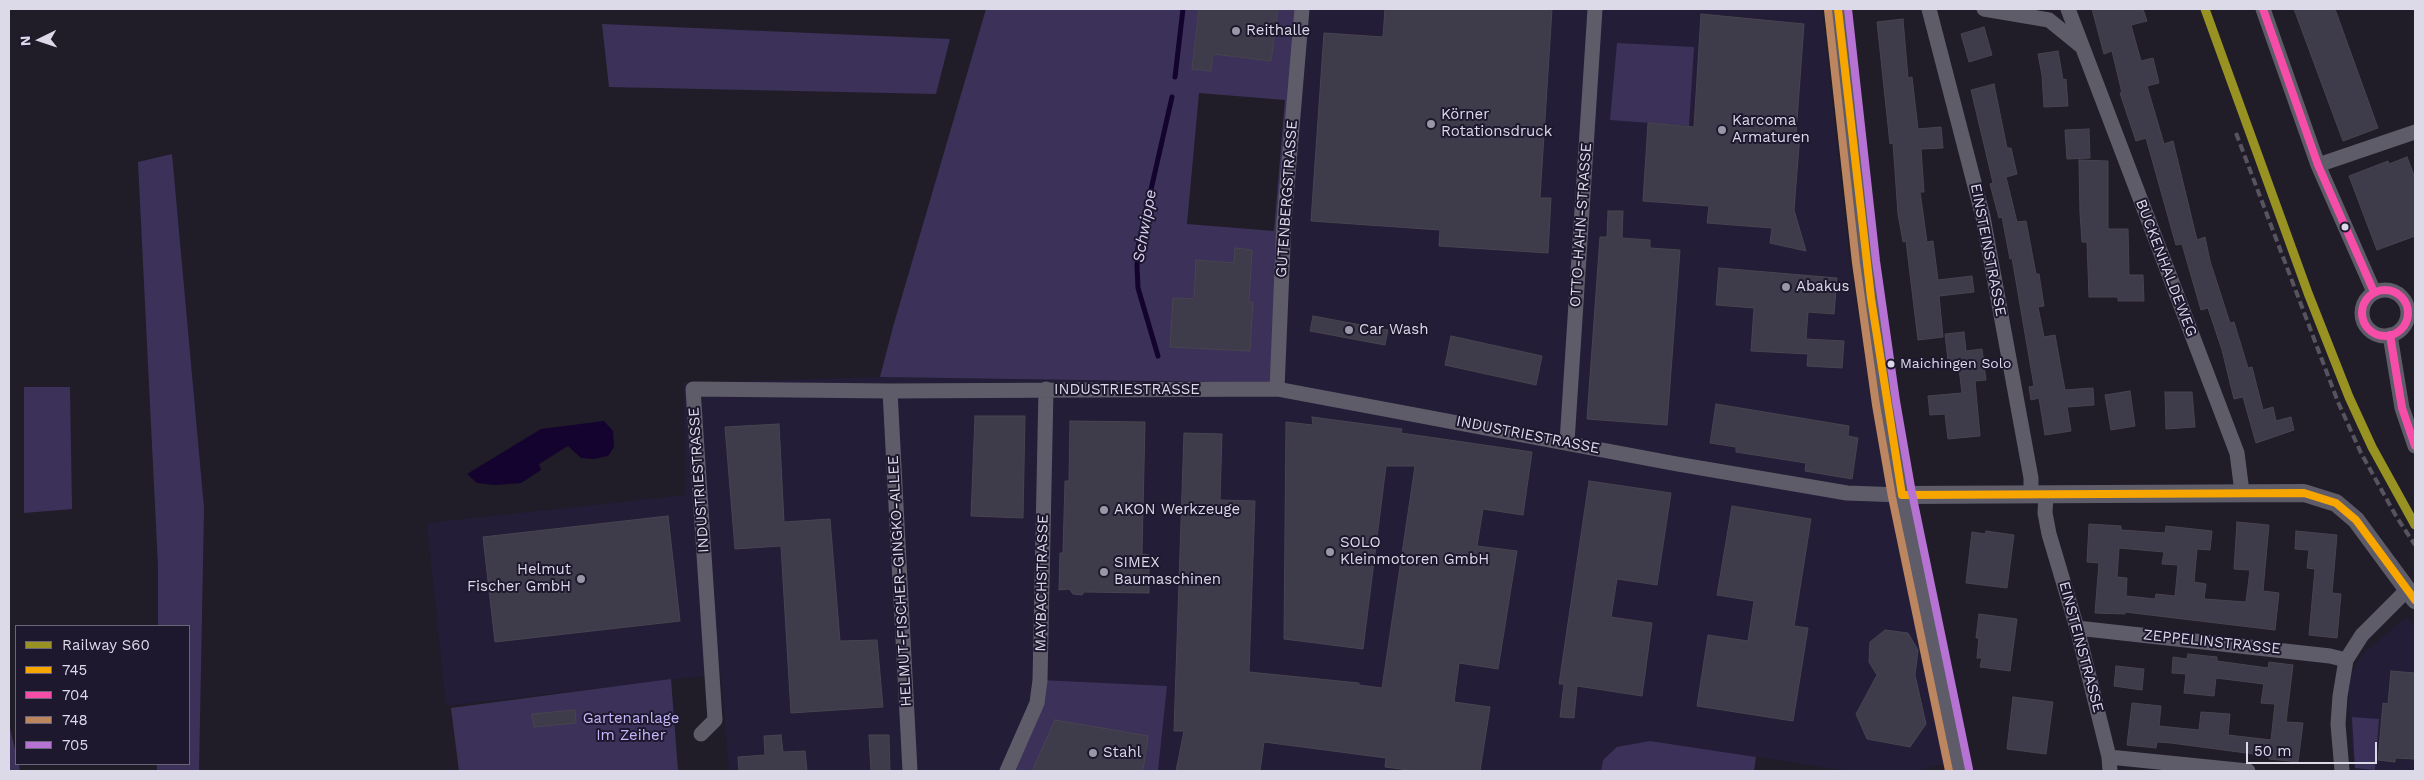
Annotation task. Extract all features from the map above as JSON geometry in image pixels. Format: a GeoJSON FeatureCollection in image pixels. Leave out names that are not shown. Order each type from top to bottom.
{"type":"FeatureCollection","features":[{"type":"Feature","properties":{"kind":"street","name":"GUTENBERGSTRASSE"},"geometry":{"type":"LineString","coordinates":[[1277,389],[1284,222],[1302,9]]}},
{"type":"Feature","properties":{"kind":"street","name":"OTTO-HAHN-STRASSE"},"geometry":{"type":"LineString","coordinates":[[1567,442],[1595,9]]}},
{"type":"Feature","properties":{"kind":"street"},"geometry":{"type":"LineString","coordinates":[[1838,9],[1870,298],[1902,495],[1959,771]]}},
{"type":"Feature","properties":{"kind":"street","name":"EINSTEINSTRASSE"},"geometry":{"type":"LineString","coordinates":[[1929,9],[1983,217],[2031,478],[2039,493],[2077,628],[2110,764]]}},
{"type":"Feature","properties":{"kind":"street","name":"BUCKENHALDEWEG"},"geometry":{"type":"LineString","coordinates":[[1984,9],[2049,20],[2081,46]]}},
{"type":"Feature","properties":{"kind":"street","name":"BUCKENHALDEWEG"},"geometry":{"type":"LineString","coordinates":[[2068,9],[2237,453],[2242,492]]}},
{"type":"Feature","properties":{"kind":"street"},"geometry":{"type":"LineString","coordinates":[[2263,9],[2318,165],[2374,292]]}},
{"type":"Feature","properties":{"kind":"street"},"geometry":{"type":"LineString","coordinates":[[2318,165],[2415,132]]}},
{"type":"Feature","properties":{"kind":"street"},"geometry":{"type":"LineString","coordinates":[[2392,291],[2406,303],[2407,321],[2397,332],[2390,335],[2380,336],[2372,332],[2365,325],[2362,307],[2367,298],[2374,292],[2392,291]]}},
{"type":"Feature","properties":{"kind":"street"},"geometry":{"type":"LineString","coordinates":[[2390,335],[2402,408],[2415,446]]}},
{"type":"Feature","properties":{"kind":"street","name":"INDUSTRIESTRASSE"},"geometry":{"type":"LineString","coordinates":[[702,734],[715,720],[693,389],[890,391],[1277,389],[1677,464],[1847,493],[1902,495]]}},
{"type":"Feature","properties":{"kind":"street","name":"MAYBACHSTRASSE"},"geometry":{"type":"LineString","coordinates":[[1008,771],[1037,703],[1040,680],[1046,389]]}},
{"type":"Feature","properties":{"kind":"street","name":"HELMUT-FISCHER-GINGKO-ALLEE"},"geometry":{"type":"LineString","coordinates":[[890,391],[910,771]]}},
{"type":"Feature","properties":{"kind":"street"},"geometry":{"type":"LineString","coordinates":[[1902,495],[2304,493],[2336,503],[2356,520],[2411,595],[2362,635],[2346,660],[2338,724],[2342,771]]}},
{"type":"Feature","properties":{"kind":"street","name":"ZEPPELINSTRASSE"},"geometry":{"type":"LineString","coordinates":[[2077,628],[2330,656],[2346,660]]}},
{"type":"Feature","properties":{"kind":"street"},"geometry":{"type":"LineString","coordinates":[[2110,764],[2248,771]]}},
{"type":"Feature","properties":{"kind":"shaded area"},"geometry":{"type":"Polygon","coordinates":[[[1302,9],[1822,9],[1849,255],[1868,379],[1893,519],[1944,764],[1915,771],[1850,771],[1650,741],[1603,760],[1601,771],[1158,771],[1167,687],[1040,680],[999,771],[729,771],[721,674],[446,706],[427,523],[686,495],[683,383],[880,377],[1281,383],[1302,9]]]}},
{"type":"Feature","properties":{"kind":"shaded area"},"geometry":{"type":"Polygon","coordinates":[[[604,421],[613,431],[614,447],[608,456],[594,459],[581,458],[568,446],[539,464],[541,470],[521,483],[495,485],[477,483],[467,474],[541,429],[604,421]]]}},
{"type":"Feature","properties":{"kind":"shaded area"},"geometry":{"type":"Polygon","coordinates":[[[2407,617],[2415,628],[2415,771],[2354,771],[2348,691],[2350,676],[2362,654],[2407,617]]]}},
{"type":"Feature","properties":{"kind":"green space"},"geometry":{"type":"Polygon","coordinates":[[[986,9],[1199,9],[1192,69],[1211,71],[1213,54],[1271,61],[1278,9],[1302,9],[1281,383],[880,377],[986,9]],[[1199,93],[1187,224],[1274,231],[1285,100],[1199,93]]]}},
{"type":"Feature","properties":{"kind":"green space"},"geometry":{"type":"Polygon","coordinates":[[[602,24],[950,39],[936,94],[609,87],[602,24]]]}},
{"type":"Feature","properties":{"kind":"green space"},"geometry":{"type":"Polygon","coordinates":[[[1617,43],[1694,47],[1689,126],[1610,120],[1617,43]]]}},
{"type":"Feature","properties":{"kind":"green space"},"geometry":{"type":"Polygon","coordinates":[[[172,154],[204,508],[199,771],[157,771],[157,765],[190,765],[190,625],[158,625],[158,566],[138,162],[172,154]]]}},
{"type":"Feature","properties":{"kind":"green space"},"geometry":{"type":"Polygon","coordinates":[[[24,387],[70,387],[72,509],[24,513],[24,387]]]}},
{"type":"Feature","properties":{"kind":"green space","name":"Gartenanlage Im Zeiher"},"geometry":{"type":"Polygon","coordinates":[[[671,679],[678,771],[459,771],[451,708],[671,679]]]}},
{"type":"Feature","properties":{"kind":"green space"},"geometry":{"type":"Polygon","coordinates":[[[1040,680],[1167,686],[1158,771],[999,771],[1040,680]]]}},
{"type":"Feature","properties":{"kind":"green space"},"geometry":{"type":"Polygon","coordinates":[[[2352,717],[2379,719],[2375,770],[2355,768],[2352,717]]]}},
{"type":"Feature","properties":{"kind":"green space"},"geometry":{"type":"Polygon","coordinates":[[[9,724],[15,750],[15,765],[19,765],[20,771],[9,771],[9,724]]]}},
{"type":"Feature","properties":{"kind":"green space"},"geometry":{"type":"Polygon","coordinates":[[[1650,741],[1756,757],[1754,771],[1601,771],[1603,760],[1617,747],[1650,741]]]}},
{"type":"Feature","properties":{"kind":"building","name":"Reithalle"},"geometry":{"type":"Polygon","coordinates":[[[1199,9],[1278,9],[1271,61],[1213,54],[1211,71],[1192,69],[1199,9]]]}},
{"type":"Feature","properties":{"kind":"building","name":"Körner Rotationsdruck"},"geometry":{"type":"Polygon","coordinates":[[[1385,9],[1552,9],[1540,198],[1551,198],[1548,253],[1439,246],[1440,230],[1311,221],[1324,33],[1383,37],[1385,9]]]}},
{"type":"Feature","properties":{"kind":"building"},"geometry":{"type":"Polygon","coordinates":[[[2092,9],[2143,9],[2147,21],[2131,25],[2141,61],[2153,58],[2159,83],[2147,86],[2164,144],[2173,141],[2197,240],[2205,237],[2210,261],[2230,323],[2234,322],[2248,368],[2252,367],[2263,410],[2273,407],[2276,421],[2291,417],[2294,430],[2256,443],[2243,397],[2234,399],[2222,350],[2208,308],[2201,310],[2182,244],[2176,245],[2146,138],[2136,141],[2120,93],[2122,93],[2112,51],[2104,54],[2092,9]]]}},
{"type":"Feature","properties":{"kind":"building"},"geometry":{"type":"Polygon","coordinates":[[[2294,9],[2335,9],[2378,128],[2343,141],[2294,9]]]}},
{"type":"Feature","properties":{"kind":"building","name":"Karcoma Armaturen"},"geometry":{"type":"Polygon","coordinates":[[[1701,14],[1804,24],[1796,134],[1800,134],[1794,210],[1806,251],[1770,243],[1772,228],[1707,223],[1709,206],[1643,201],[1648,123],[1694,127],[1701,14]]]}},
{"type":"Feature","properties":{"kind":"building"},"geometry":{"type":"Polygon","coordinates":[[[1903,19],[1908,78],[1912,77],[1918,129],[1941,127],[1943,148],[1921,149],[1924,192],[1920,192],[1927,242],[1933,241],[1938,280],[1972,276],[1974,292],[1939,296],[1943,337],[1918,340],[1906,241],[1903,242],[1898,214],[1893,143],[1890,144],[1877,22],[1903,19]]]}},
{"type":"Feature","properties":{"kind":"building"},"geometry":{"type":"Polygon","coordinates":[[[1984,27],[1992,55],[1969,62],[1961,34],[1984,27]]]}},
{"type":"Feature","properties":{"kind":"building"},"geometry":{"type":"Polygon","coordinates":[[[2058,51],[2063,80],[2066,79],[2068,106],[2044,107],[2042,75],[2038,54],[2058,51]]]}},
{"type":"Feature","properties":{"kind":"building"},"geometry":{"type":"Polygon","coordinates":[[[1994,84],[2007,148],[2011,148],[2017,174],[2006,177],[2017,222],[2026,221],[2036,274],[2039,274],[2044,306],[2038,307],[2044,337],[2055,335],[2065,390],[2093,388],[2094,405],[2067,407],[2071,431],[2045,435],[2039,398],[2031,400],[2029,387],[2034,386],[2012,258],[2010,259],[2002,217],[1999,218],[1990,184],[1993,183],[1971,90],[1994,84]]]}},
{"type":"Feature","properties":{"kind":"building"},"geometry":{"type":"Polygon","coordinates":[[[2089,129],[2090,158],[2067,159],[2065,130],[2089,129]]]}},
{"type":"Feature","properties":{"kind":"building"},"geometry":{"type":"Polygon","coordinates":[[[2407,157],[2415,178],[2415,236],[2377,250],[2349,176],[2388,161],[2389,164],[2407,157]]]}},
{"type":"Feature","properties":{"kind":"building"},"geometry":{"type":"Polygon","coordinates":[[[2079,160],[2108,161],[2108,229],[2128,229],[2129,275],[2143,275],[2144,301],[2118,301],[2118,297],[2089,297],[2087,242],[2082,242],[2079,160]]]}},
{"type":"Feature","properties":{"kind":"building"},"geometry":{"type":"Polygon","coordinates":[[[1608,211],[1623,211],[1622,238],[1650,240],[1650,248],[1680,250],[1667,425],[1587,419],[1600,237],[1607,237],[1608,211]]]}},
{"type":"Feature","properties":{"kind":"building"},"geometry":{"type":"Polygon","coordinates":[[[1235,248],[1252,250],[1249,302],[1253,302],[1250,351],[1170,347],[1173,298],[1194,299],[1196,260],[1234,263],[1235,248]]]}},
{"type":"Feature","properties":{"kind":"building"},"geometry":{"type":"Polygon","coordinates":[[[1719,268],[1837,278],[1834,314],[1808,312],[1806,339],[1844,341],[1842,368],[1807,366],[1808,354],[1751,351],[1754,308],[1716,305],[1719,268]]]}},
{"type":"Feature","properties":{"kind":"building","name":"Car Wash"},"geometry":{"type":"Polygon","coordinates":[[[1313,316],[1388,330],[1385,345],[1310,331],[1313,316]]]}},
{"type":"Feature","properties":{"kind":"building"},"geometry":{"type":"Polygon","coordinates":[[[1964,332],[1966,351],[1982,349],[1986,380],[1975,381],[1980,436],[1948,439],[1945,414],[1930,415],[1928,396],[1962,393],[1958,360],[1948,361],[1945,334],[1964,332]]]}},
{"type":"Feature","properties":{"kind":"building"},"geometry":{"type":"Polygon","coordinates":[[[1451,336],[1542,356],[1536,385],[1445,365],[1451,336]]]}},
{"type":"Feature","properties":{"kind":"building"},"geometry":{"type":"Polygon","coordinates":[[[2130,391],[2135,426],[2111,430],[2105,395],[2130,391]]]}},
{"type":"Feature","properties":{"kind":"building"},"geometry":{"type":"Polygon","coordinates":[[[2165,392],[2192,392],[2195,427],[2166,429],[2165,392]]]}},
{"type":"Feature","properties":{"kind":"building"},"geometry":{"type":"Polygon","coordinates":[[[1716,404],[1849,426],[1848,436],[1858,438],[1852,479],[1805,471],[1806,463],[1736,452],[1736,447],[1710,443],[1716,404]]]}},
{"type":"Feature","properties":{"kind":"building"},"geometry":{"type":"Polygon","coordinates":[[[975,416],[1025,416],[1023,518],[971,516],[975,416]]]}},
{"type":"Feature","properties":{"kind":"building"},"geometry":{"type":"Polygon","coordinates":[[[1312,417],[1402,429],[1401,433],[1532,452],[1523,515],[1483,509],[1477,546],[1517,551],[1498,669],[1459,663],[1454,702],[1490,707],[1480,771],[1416,771],[1385,767],[1386,758],[1264,742],[1260,771],[1176,771],[1184,731],[1174,731],[1184,433],[1222,434],[1220,500],[1255,501],[1249,672],[1359,683],[1359,685],[1382,688],[1415,466],[1386,466],[1363,649],[1284,639],[1286,422],[1313,425],[1312,417]]]}},
{"type":"Feature","properties":{"kind":"building"},"geometry":{"type":"Polygon","coordinates":[[[1070,421],[1145,422],[1142,554],[1149,555],[1149,593],[1084,592],[1082,595],[1073,594],[1069,589],[1059,590],[1060,553],[1063,553],[1065,481],[1069,481],[1070,421]]]}},
{"type":"Feature","properties":{"kind":"building"},"geometry":{"type":"Polygon","coordinates":[[[779,424],[784,522],[830,519],[840,641],[877,640],[883,707],[791,713],[781,546],[735,549],[725,427],[779,424]]]}},
{"type":"Feature","properties":{"kind":"building"},"geometry":{"type":"Polygon","coordinates":[[[1589,481],[1671,493],[1657,585],[1617,579],[1611,617],[1652,623],[1642,696],[1577,686],[1574,718],[1560,717],[1564,684],[1559,684],[1589,481]]]}},
{"type":"Feature","properties":{"kind":"building"},"geometry":{"type":"Polygon","coordinates":[[[1732,506],[1811,519],[1794,626],[1808,628],[1793,721],[1697,706],[1708,635],[1748,641],[1754,601],[1717,595],[1732,506]]]}},
{"type":"Feature","properties":{"kind":"building","name":"Helmut Fischer GmbH"},"geometry":{"type":"Polygon","coordinates":[[[668,516],[680,621],[495,642],[483,537],[668,516]]]}},
{"type":"Feature","properties":{"kind":"building"},"geometry":{"type":"Polygon","coordinates":[[[2237,522],[2269,525],[2263,591],[2279,593],[2275,630],[2125,612],[2125,614],[2095,613],[2099,563],[2087,562],[2089,524],[2121,526],[2121,530],[2165,533],[2166,526],[2212,531],[2210,550],[2197,549],[2194,582],[2206,584],[2204,599],[2246,602],[2250,570],[2234,569],[2237,522]],[[2119,548],[2117,577],[2127,578],[2126,596],[2155,599],[2156,594],[2175,596],[2178,565],[2162,564],[2164,552],[2119,548]]]}},
{"type":"Feature","properties":{"kind":"building"},"geometry":{"type":"Polygon","coordinates":[[[1986,531],[2014,535],[2007,588],[1966,583],[1972,532],[1985,534],[1986,531]]]}},
{"type":"Feature","properties":{"kind":"building"},"geometry":{"type":"Polygon","coordinates":[[[2296,531],[2337,535],[2332,593],[2341,594],[2337,638],[2309,635],[2315,569],[2307,568],[2309,550],[2295,549],[2296,531]]]}},
{"type":"Feature","properties":{"kind":"building"},"geometry":{"type":"Polygon","coordinates":[[[1979,614],[2017,619],[2010,671],[1980,667],[1982,658],[1977,658],[1979,638],[1976,638],[1979,614]]]}},
{"type":"Feature","properties":{"kind":"building"},"geometry":{"type":"Polygon","coordinates":[[[1885,630],[1908,633],[1918,650],[1915,675],[1926,724],[1910,747],[1867,739],[1856,714],[1877,675],[1869,662],[1870,642],[1885,630]]]}},
{"type":"Feature","properties":{"kind":"building"},"geometry":{"type":"Polygon","coordinates":[[[2188,654],[2217,657],[2217,661],[2268,668],[2269,662],[2293,665],[2286,722],[2303,723],[2298,762],[2269,759],[2269,756],[2171,743],[2157,742],[2156,748],[2127,745],[2132,703],[2161,706],[2159,726],[2199,730],[2201,712],[2230,714],[2228,735],[2271,740],[2275,704],[2261,703],[2264,684],[2216,678],[2214,696],[2184,693],[2186,674],[2172,673],[2173,657],[2187,659],[2188,654]]]}},
{"type":"Feature","properties":{"kind":"building"},"geometry":{"type":"Polygon","coordinates":[[[2116,666],[2144,669],[2142,690],[2114,686],[2116,666]]]}},
{"type":"Feature","properties":{"kind":"building"},"geometry":{"type":"Polygon","coordinates":[[[2391,671],[2415,673],[2415,759],[2395,758],[2395,762],[2378,760],[2383,703],[2388,704],[2391,671]]]}},
{"type":"Feature","properties":{"kind":"building"},"geometry":{"type":"Polygon","coordinates":[[[2013,697],[2053,702],[2046,754],[2007,749],[2013,697]]]}},
{"type":"Feature","properties":{"kind":"building"},"geometry":{"type":"Polygon","coordinates":[[[575,710],[576,723],[534,727],[532,714],[575,710]]]}},
{"type":"Feature","properties":{"kind":"building","name":"Stahl"},"geometry":{"type":"Polygon","coordinates":[[[1055,720],[1148,736],[1143,771],[1032,771],[1055,720]]]}},
{"type":"Feature","properties":{"kind":"building"},"geometry":{"type":"Polygon","coordinates":[[[781,735],[783,752],[805,751],[807,771],[739,771],[738,757],[765,755],[764,736],[781,735]]]}},
{"type":"Feature","properties":{"kind":"building"},"geometry":{"type":"Polygon","coordinates":[[[869,735],[889,735],[890,771],[871,771],[869,735]]]}},
{"type":"Feature","properties":{"kind":"waterway","name":"Schwippe"},"geometry":{"type":"LineString","coordinates":[[1175,77],[1183,9]]}},
{"type":"Feature","properties":{"kind":"waterway","name":"Schwippe"},"geometry":{"type":"LineString","coordinates":[[1158,356],[1138,288],[1138,247],[1172,97]]}},
{"type":"Feature","properties":{"kind":"railway"},"geometry":{"type":"LineString","coordinates":[[2236,133],[2338,402],[2361,453],[2396,516],[2415,545]]}},
{"type":"Feature","properties":{"kind":"rail line","name":"S60"},"geometry":{"type":"LineString","coordinates":[[2205,9],[2308,293],[2349,397],[2372,447],[2415,525]]}},
{"type":"Feature","properties":{"kind":"transit line","name":"745"},"geometry":{"type":"LineString","coordinates":[[1838,9],[1871,298],[1902,495]]}},
{"type":"Feature","properties":{"kind":"transit line","name":"705"},"geometry":{"type":"LineString","coordinates":[[1848,9],[1876,261],[1896,401],[1912,493],[1969,769]]}},
{"type":"Feature","properties":{"kind":"transit line","name":"704"},"geometry":{"type":"LineString","coordinates":[[2263,9],[2318,165],[2374,292]]}},
{"type":"Feature","properties":{"kind":"transit line","name":"748"},"geometry":{"type":"LineString","coordinates":[[1828,10],[1856,263],[1876,405],[1892,497],[1949,771]]}},
{"type":"Feature","properties":{"kind":"transit line","name":"704"},"geometry":{"type":"LineString","coordinates":[[2385,290],[2398,294],[2404,300],[2408,313],[2404,326],[2398,332],[2385,336],[2372,332],[2366,326],[2362,313],[2366,300],[2372,294],[2385,290]]}},
{"type":"Feature","properties":{"kind":"transit line","name":"704"},"geometry":{"type":"LineString","coordinates":[[2390,335],[2402,408],[2415,446]]}},
{"type":"Feature","properties":{"kind":"transit line","name":"745"},"geometry":{"type":"LineString","coordinates":[[1902,495],[2304,493],[2336,503],[2356,520],[2415,600]]}},
{"type":"Feature","properties":{"kind":"place","name":"Reithalle"},"geometry":{"type":"Point","coordinates":[1236,31]}},
{"type":"Feature","properties":{"kind":"place","name":"Körner Rotationsdruck"},"geometry":{"type":"Point","coordinates":[1431,124]}},
{"type":"Feature","properties":{"kind":"place","name":"Karcoma Armaturen"},"geometry":{"type":"Point","coordinates":[1722,130]}},
{"type":"Feature","properties":{"kind":"place","name":"Abakus"},"geometry":{"type":"Point","coordinates":[1786,287]}},
{"type":"Feature","properties":{"kind":"place","name":"Car Wash"},"geometry":{"type":"Point","coordinates":[1349,330]}},
{"type":"Feature","properties":{"kind":"place","name":"Maichingen Solo"},"geometry":{"type":"Point","coordinates":[1891,364]}},
{"type":"Feature","properties":{"kind":"place","name":"AKON Werkzeuge"},"geometry":{"type":"Point","coordinates":[1104,510]}},
{"type":"Feature","properties":{"kind":"place","name":"SOLO Kleinmotoren GmbH"},"geometry":{"type":"Point","coordinates":[1330,552]}},
{"type":"Feature","properties":{"kind":"place","name":"SIMEX Baumaschinen"},"geometry":{"type":"Point","coordinates":[1104,572]}},
{"type":"Feature","properties":{"kind":"place","name":"Helmut Fischer GmbH"},"geometry":{"type":"Point","coordinates":[581,579]}},
{"type":"Feature","properties":{"kind":"place","name":"Stahl"},"geometry":{"type":"Point","coordinates":[1093,753]}}]}
